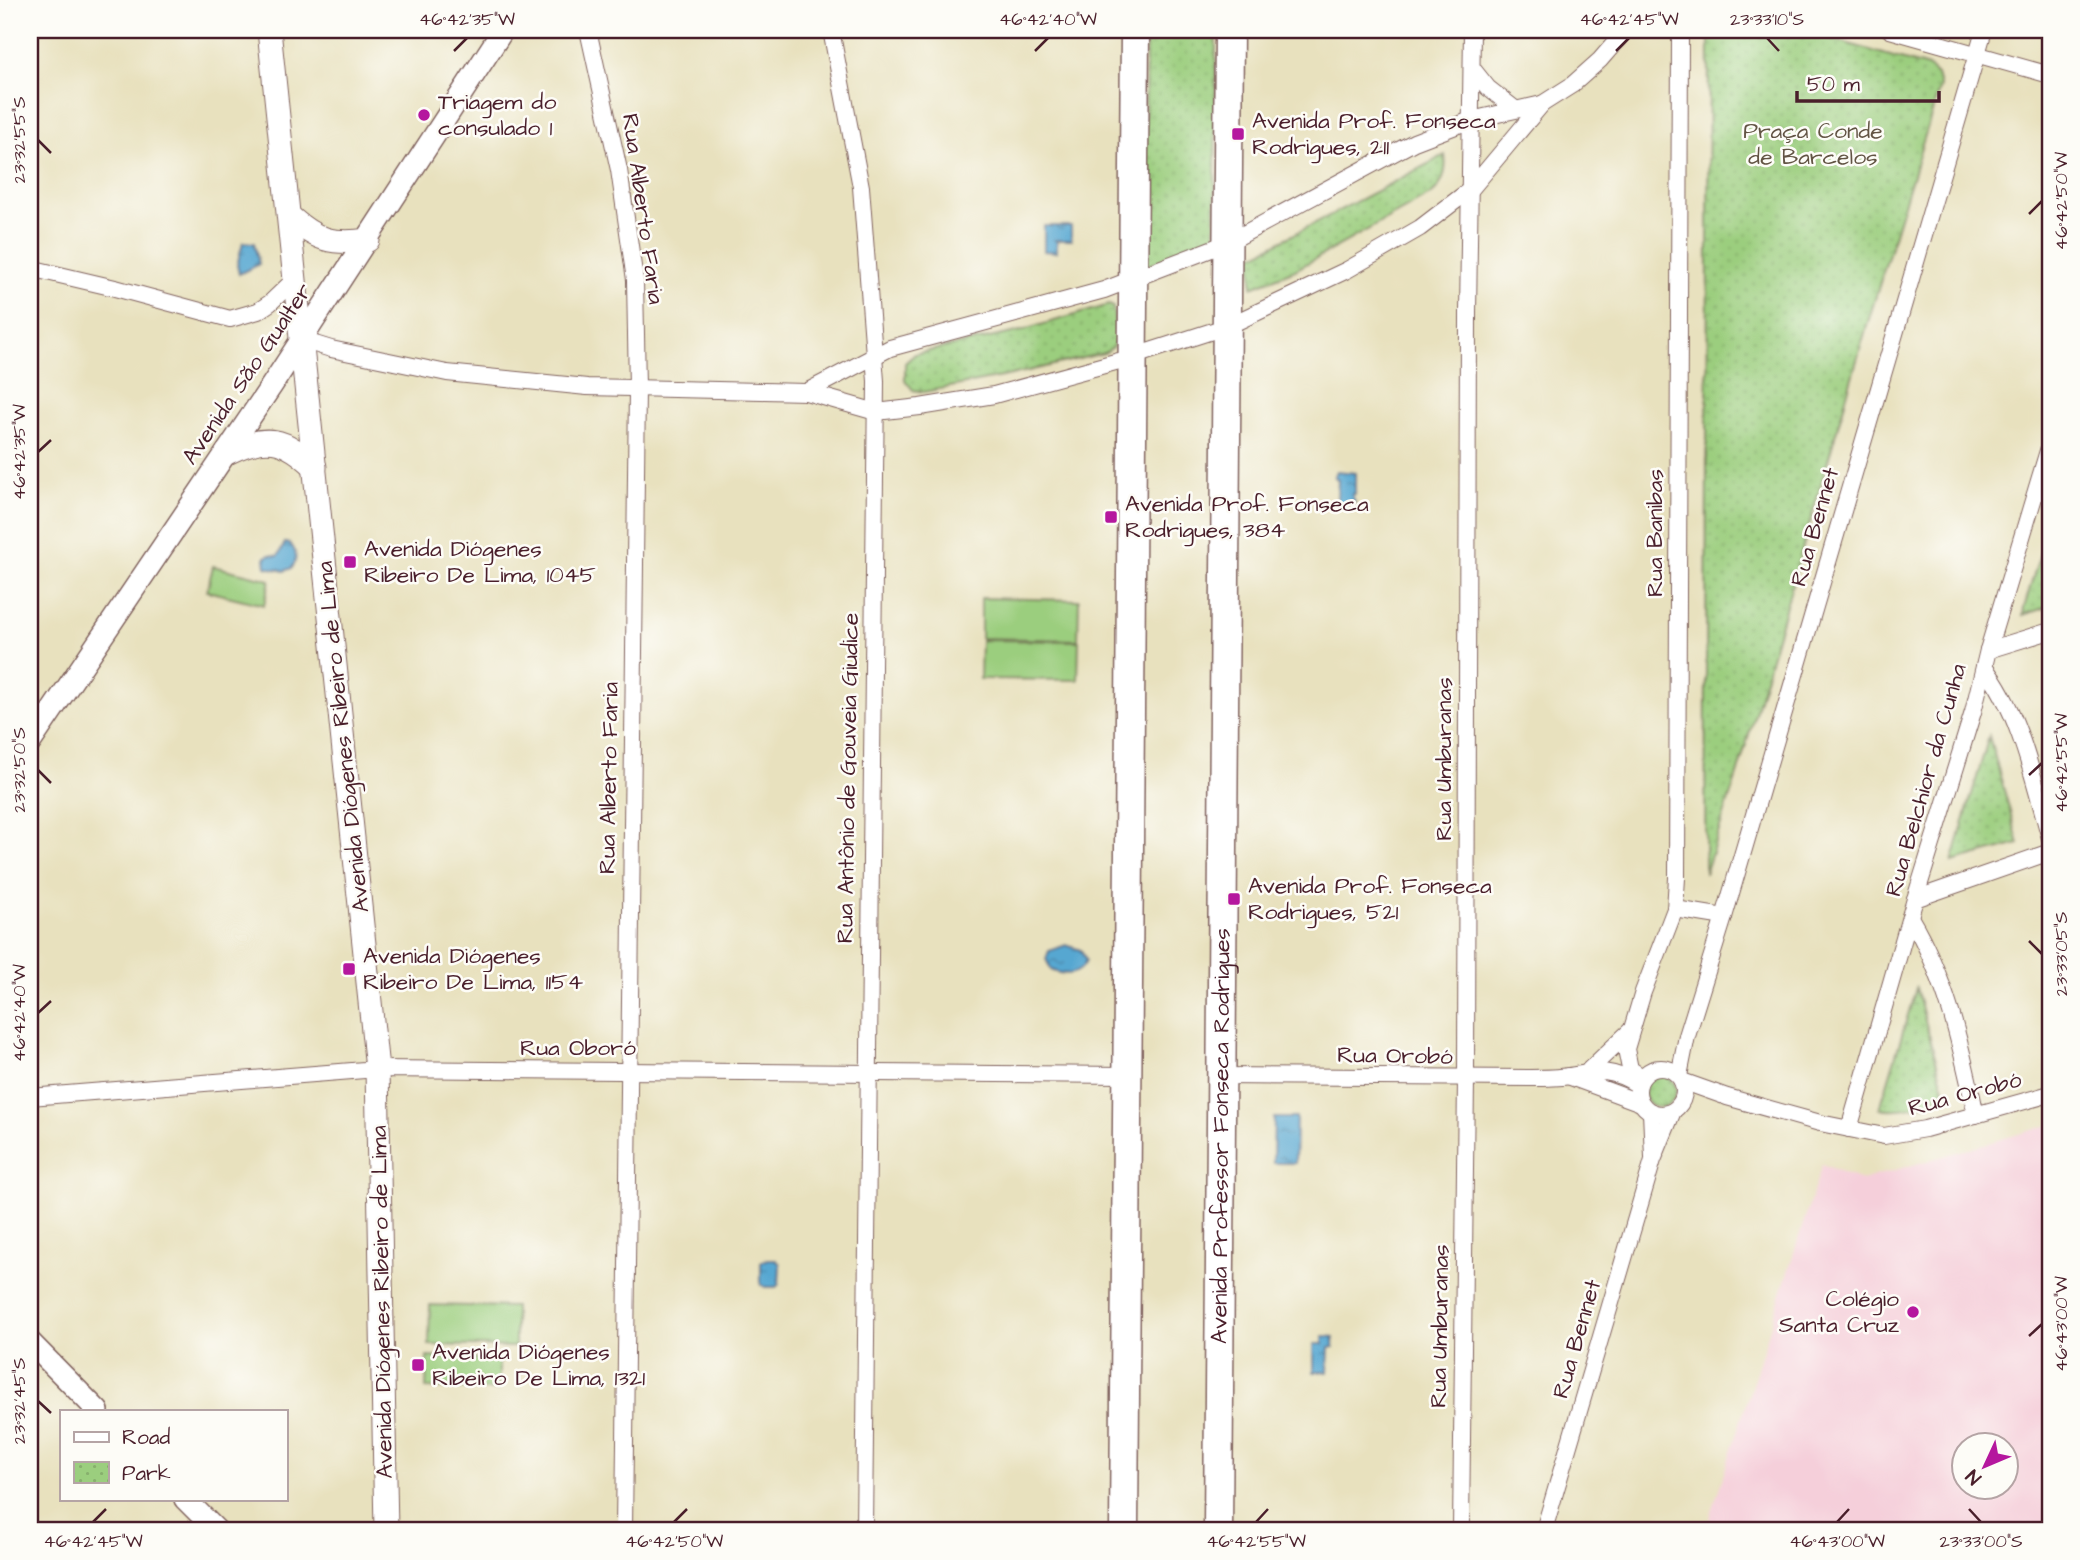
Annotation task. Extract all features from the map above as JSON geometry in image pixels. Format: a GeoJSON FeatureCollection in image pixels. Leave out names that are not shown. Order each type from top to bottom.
{"type":"FeatureCollection","features":[{"type":"Feature","properties":{"kind":"highway"},"geometry":{"type":"LineString","coordinates":[[1124,1530],[1135,30]]}},
{"type":"Feature","properties":{"kind":"highway","name":"Avenida Professor Fonseca Rodrigues"},"geometry":{"type":"LineString","coordinates":[[1218,1530],[1229,30]]}},
{"type":"Feature","properties":{"kind":"main road","name":"Avenida Diógenes Ribeiro de Lima"},"geometry":{"type":"LineString","coordinates":[[269,30],[377,1069],[386,1530]]}},
{"type":"Feature","properties":{"kind":"main road"},"geometry":{"type":"LineString","coordinates":[[289,216],[316,236],[331,241],[346,243],[368,240]]}},
{"type":"Feature","properties":{"kind":"main road"},"geometry":{"type":"LineString","coordinates":[[227,453],[263,439],[279,442],[299,452],[316,467]]}},
{"type":"Feature","properties":{"kind":"street","name":"Avenida São Gualter"},"geometry":{"type":"LineString","coordinates":[[30,743],[302,340],[503,30]]}},
{"type":"Feature","properties":{"kind":"street","name":"Rua Alberto Faria"},"geometry":{"type":"LineString","coordinates":[[588,30],[618,170],[635,280],[637,388],[624,1530]]}},
{"type":"Feature","properties":{"kind":"street","name":"Rua Antônio de Gouveia Giudice"},"geometry":{"type":"LineString","coordinates":[[831,30],[860,187],[876,412],[864,1530]]}},
{"type":"Feature","properties":{"kind":"street","name":"Rua Umburanas"},"geometry":{"type":"LineString","coordinates":[[1461,1530],[1472,30]]}},
{"type":"Feature","properties":{"kind":"street"},"geometry":{"type":"LineString","coordinates":[[302,340],[331,349],[447,373],[587,387],[806,393],[876,412],[994,394],[1134,357],[1228,326],[1347,270],[1420,228],[1471,189],[1542,104],[1572,85],[1600,60],[1626,30]]}},
{"type":"Feature","properties":{"kind":"street","name":"Rua Banibas"},"geometry":{"type":"LineString","coordinates":[[1640,1081],[1630,1069],[1625,1054],[1643,992],[1675,909],[1677,878],[1680,30]]}},
{"type":"Feature","properties":{"kind":"street"},"geometry":{"type":"LineString","coordinates":[[1890,30],[2050,75]]}},
{"type":"Feature","properties":{"kind":"street","name":"Rua Bennet"},"geometry":{"type":"LineString","coordinates":[[1680,1078],[1687,1036],[1984,30]]}},
{"type":"Feature","properties":{"kind":"street"},"geometry":{"type":"LineString","coordinates":[[1472,68],[1488,88],[1515,109]]}},
{"type":"Feature","properties":{"kind":"street"},"geometry":{"type":"LineString","coordinates":[[806,393],[890,348],[1104,290],[1227,243],[1414,142],[1471,120],[1542,104]]}},
{"type":"Feature","properties":{"kind":"street"},"geometry":{"type":"LineString","coordinates":[[30,268],[230,319],[258,311],[296,278]]}},
{"type":"Feature","properties":{"kind":"street","name":"Rua Belchior da Cunha"},"geometry":{"type":"LineString","coordinates":[[1849,1129],[2050,444]]}},
{"type":"Feature","properties":{"kind":"street"},"geometry":{"type":"LineString","coordinates":[[1988,650],[2050,631]]}},
{"type":"Feature","properties":{"kind":"street"},"geometry":{"type":"LineString","coordinates":[[1984,667],[1998,683],[2005,699],[2034,781],[2050,838]]}},
{"type":"Feature","properties":{"kind":"street"},"geometry":{"type":"LineString","coordinates":[[1915,899],[2050,852]]}},
{"type":"Feature","properties":{"kind":"street"},"geometry":{"type":"LineString","coordinates":[[1675,909],[1724,917]]}},
{"type":"Feature","properties":{"kind":"street"},"geometry":{"type":"LineString","coordinates":[[1910,917],[1934,962],[1945,991],[1976,1115]]}},
{"type":"Feature","properties":{"kind":"street"},"geometry":{"type":"LineString","coordinates":[[1588,1070],[1633,1028]]}},
{"type":"Feature","properties":{"kind":"street","name":"Rua Bennet"},"geometry":{"type":"LineString","coordinates":[[1657,1068],[1687,1036]]}},
{"type":"Feature","properties":{"kind":"street"},"geometry":{"type":"LineString","coordinates":[[1657,1068],[1672,1070],[1680,1078],[1684,1089],[1676,1108],[1658,1114],[1646,1108],[1637,1092],[1640,1081],[1649,1071],[1657,1068]]}},
{"type":"Feature","properties":{"kind":"street","name":"Rua Oboró"},"geometry":{"type":"LineString","coordinates":[[30,1097],[377,1069],[1127,1076]]}},
{"type":"Feature","properties":{"kind":"street","name":"Rua Orobó"},"geometry":{"type":"LineString","coordinates":[[1221,1076],[1466,1079],[1568,1076],[1588,1070],[1614,1073],[1640,1081]]}},
{"type":"Feature","properties":{"kind":"street","name":"Rua Orobó"},"geometry":{"type":"LineString","coordinates":[[1568,1076],[1646,1108]]}},
{"type":"Feature","properties":{"kind":"street","name":"Rua Orobó"},"geometry":{"type":"LineString","coordinates":[[1680,1078],[1727,1097],[1884,1136],[1904,1134],[2050,1094]]}},
{"type":"Feature","properties":{"kind":"street","name":"Rua Orobó"},"geometry":{"type":"LineString","coordinates":[[1676,1108],[1703,1096],[1727,1097]]}},
{"type":"Feature","properties":{"kind":"street","name":"Rua Bennet"},"geometry":{"type":"LineString","coordinates":[[1646,1108],[1653,1160]]}},
{"type":"Feature","properties":{"kind":"street","name":"Rua Bennet"},"geometry":{"type":"LineString","coordinates":[[1545,1530],[1653,1160],[1676,1108]]}},
{"type":"Feature","properties":{"kind":"street"},"geometry":{"type":"LineString","coordinates":[[30,1342],[97,1410]]}},
{"type":"Feature","properties":{"kind":"street"},"geometry":{"type":"LineString","coordinates":[[186,1500],[216,1530]]}},
{"type":"Feature","properties":{"kind":"shaded area","name":"Colégio Santa Cruz"},"geometry":{"type":"Polygon","coordinates":[[[2050,1125],[2050,1530],[1706,1530],[1822,1164],[1861,1180],[2050,1125]]]}},
{"type":"Feature","properties":{"kind":"green space"},"geometry":{"type":"Polygon","coordinates":[[[1146,30],[1216,30],[1215,239],[1144,267],[1146,30]]]}},
{"type":"Feature","properties":{"kind":"green space","name":"Praça Conde de Barcelos"},"geometry":{"type":"Polygon","coordinates":[[[1709,30],[1801,30],[1928,67],[1937,75],[1940,86],[1868,322],[1738,772],[1705,874],[1709,30]]]}},
{"type":"Feature","properties":{"kind":"green space"},"geometry":{"type":"Polygon","coordinates":[[[1445,155],[1444,176],[1432,194],[1295,270],[1252,287],[1252,256],[1445,155]]]}},
{"type":"Feature","properties":{"kind":"green space"},"geometry":{"type":"Polygon","coordinates":[[[1109,305],[1113,307],[1115,340],[1114,345],[1104,353],[924,392],[913,390],[905,380],[905,363],[915,354],[1013,333],[1109,305]]]}},
{"type":"Feature","properties":{"kind":"green space"},"geometry":{"type":"Polygon","coordinates":[[[2050,521],[2050,606],[2023,615],[2024,608],[2050,521]]]}},
{"type":"Feature","properties":{"kind":"green space"},"geometry":{"type":"Polygon","coordinates":[[[213,566],[270,580],[264,605],[207,591],[213,566]]]}},
{"type":"Feature","properties":{"kind":"green space"},"geometry":{"type":"Polygon","coordinates":[[[981,598],[1079,600],[1078,640],[981,638],[981,598]]]}},
{"type":"Feature","properties":{"kind":"green space"},"geometry":{"type":"Polygon","coordinates":[[[981,640],[1079,641],[1078,680],[980,679],[981,640]]]}},
{"type":"Feature","properties":{"kind":"green space"},"geometry":{"type":"Polygon","coordinates":[[[1989,736],[2019,844],[1952,862],[1989,736]]]}},
{"type":"Feature","properties":{"kind":"green space"},"geometry":{"type":"Polygon","coordinates":[[[1916,988],[1946,1096],[1914,1107],[1880,1108],[1916,988]]]}},
{"type":"Feature","properties":{"kind":"green space"},"geometry":{"type":"Polygon","coordinates":[[[1660,1075],[1672,1079],[1676,1091],[1672,1103],[1660,1107],[1648,1103],[1644,1091],[1648,1079],[1660,1075]]]}},
{"type":"Feature","properties":{"kind":"green space"},"geometry":{"type":"Polygon","coordinates":[[[430,1305],[515,1307],[515,1347],[429,1345],[430,1305]]]}},
{"type":"Feature","properties":{"kind":"green space"},"geometry":{"type":"Polygon","coordinates":[[[427,1357],[499,1360],[499,1390],[426,1388],[427,1357]]]}},
{"type":"Feature","properties":{"kind":"water"},"geometry":{"type":"Polygon","coordinates":[[[1044,226],[1071,226],[1071,240],[1055,240],[1057,252],[1044,251],[1044,226]]]}},
{"type":"Feature","properties":{"kind":"water"},"geometry":{"type":"Polygon","coordinates":[[[243,242],[254,243],[259,264],[239,274],[237,265],[243,242]]]}},
{"type":"Feature","properties":{"kind":"water"},"geometry":{"type":"Polygon","coordinates":[[[1337,471],[1355,473],[1355,494],[1352,494],[1355,503],[1337,503],[1338,480],[1334,476],[1337,471]]]}},
{"type":"Feature","properties":{"kind":"water"},"geometry":{"type":"Polygon","coordinates":[[[285,543],[290,544],[295,553],[292,568],[284,571],[266,567],[265,558],[269,555],[278,556],[285,543]]]}},
{"type":"Feature","properties":{"kind":"water"},"geometry":{"type":"Polygon","coordinates":[[[1066,945],[1081,950],[1086,961],[1083,966],[1072,973],[1051,970],[1046,959],[1049,951],[1066,945]]]}},
{"type":"Feature","properties":{"kind":"water"},"geometry":{"type":"Polygon","coordinates":[[[1274,1118],[1296,1118],[1295,1163],[1273,1163],[1274,1118]]]}},
{"type":"Feature","properties":{"kind":"water"},"geometry":{"type":"Polygon","coordinates":[[[775,1259],[780,1264],[779,1284],[776,1287],[765,1287],[761,1284],[761,1262],[775,1259]]]}},
{"type":"Feature","properties":{"kind":"water"},"geometry":{"type":"Polygon","coordinates":[[[1323,1336],[1334,1337],[1334,1347],[1329,1348],[1328,1372],[1314,1372],[1314,1344],[1323,1344],[1323,1336]]]}},
{"type":"Feature","properties":{"kind":"place","name":"Triagem do consulado 1"},"geometry":{"type":"Point","coordinates":[424,115]}},
{"type":"Feature","properties":{"kind":"place","name":"Avenida Prof. Fonseca Rodrigues, 211"},"geometry":{"type":"Point","coordinates":[1238,134]}},
{"type":"Feature","properties":{"kind":"place","name":"Avenida Prof. Fonseca Rodrigues, 384"},"geometry":{"type":"Point","coordinates":[1111,517]}},
{"type":"Feature","properties":{"kind":"place","name":"Avenida Diógenes Ribeiro De Lima, 1045"},"geometry":{"type":"Point","coordinates":[350,562]}},
{"type":"Feature","properties":{"kind":"place","name":"Avenida Prof. Fonseca Rodrigues, 521"},"geometry":{"type":"Point","coordinates":[1234,899]}},
{"type":"Feature","properties":{"kind":"place","name":"Avenida Diógenes Ribeiro De Lima, 1154"},"geometry":{"type":"Point","coordinates":[349,969]}},
{"type":"Feature","properties":{"kind":"place","name":"Colégio Santa Cruz"},"geometry":{"type":"Point","coordinates":[1913,1312]}},
{"type":"Feature","properties":{"kind":"place","name":"Avenida Diógenes Ribeiro De Lima, 1321"},"geometry":{"type":"Point","coordinates":[418,1365]}}]}
